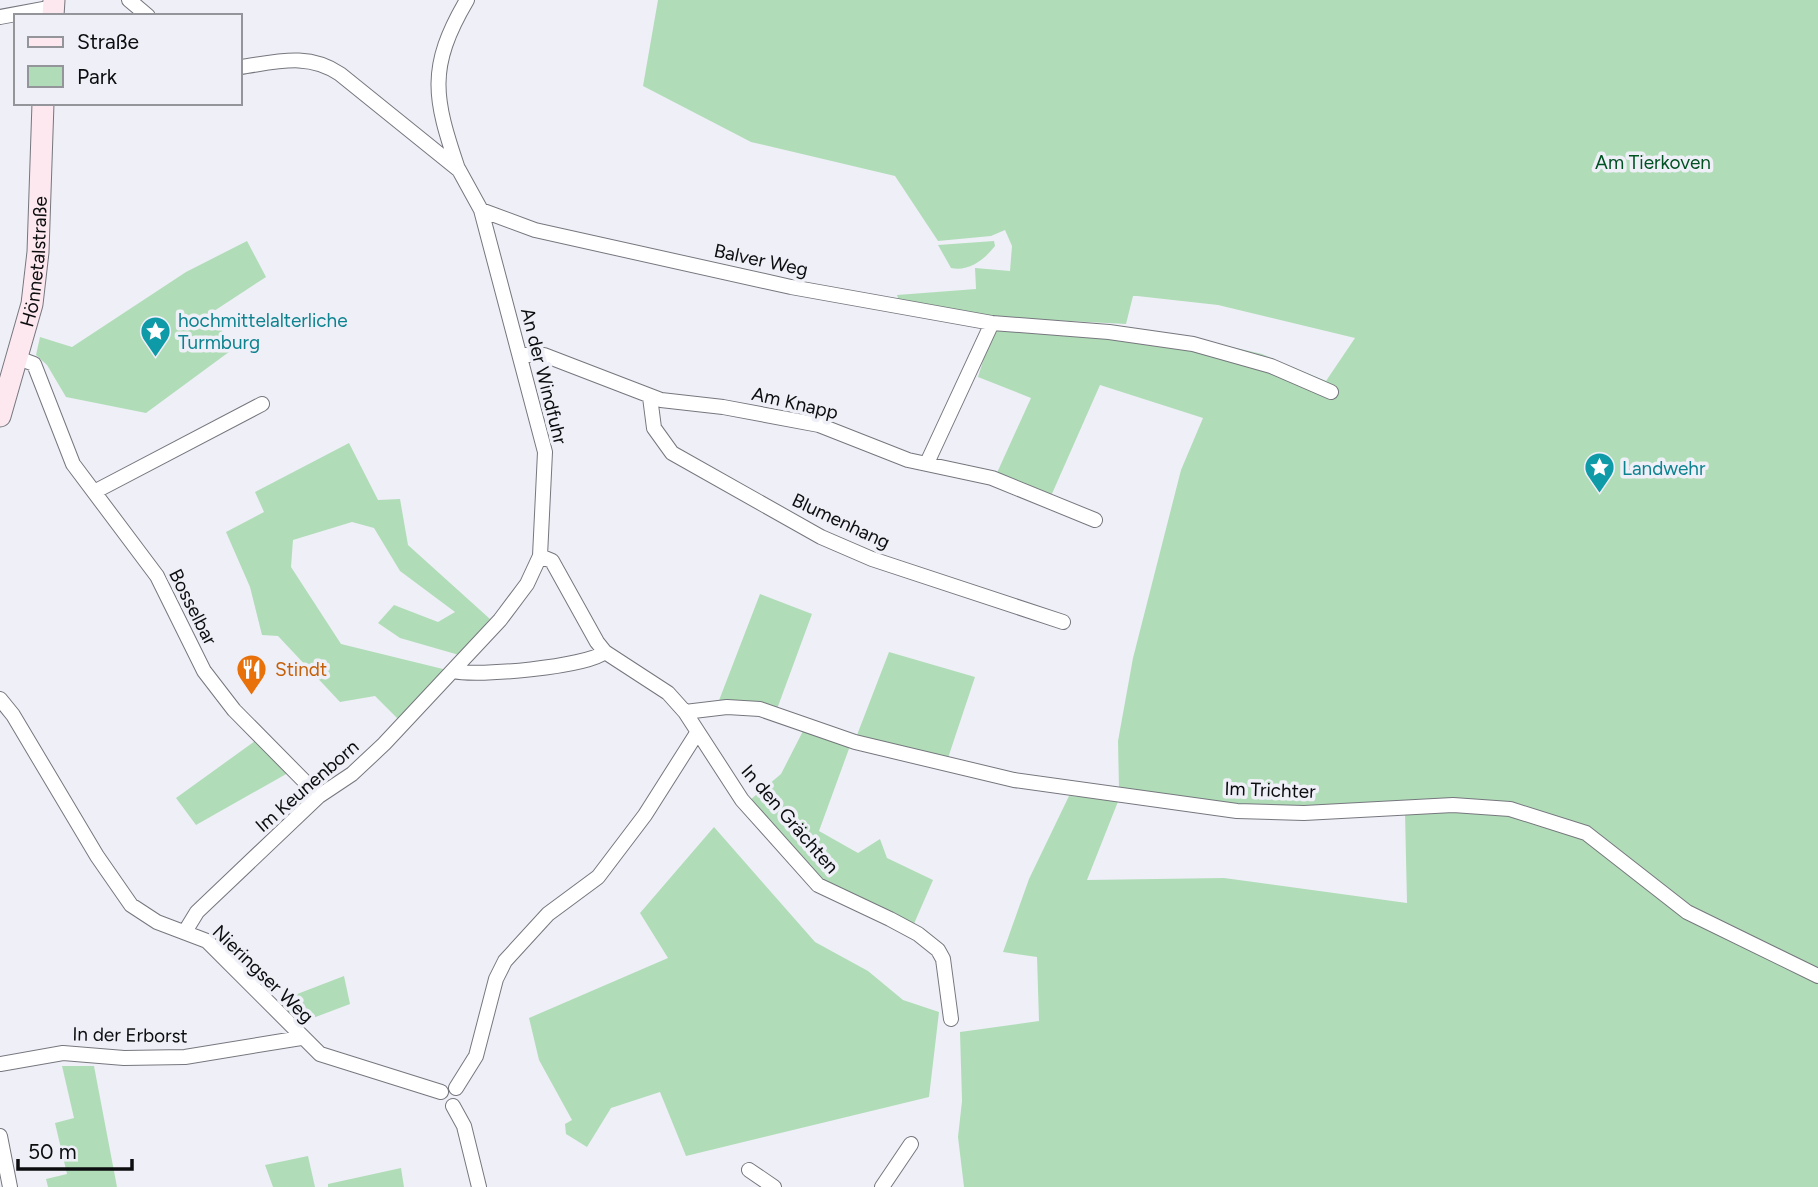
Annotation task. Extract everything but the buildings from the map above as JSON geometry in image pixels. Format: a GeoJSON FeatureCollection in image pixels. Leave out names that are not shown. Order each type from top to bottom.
{"type":"FeatureCollection","features":[{"type":"Feature","properties":{"kind":"main road","name":"Hönnetalstraße"},"geometry":{"type":"LineString","coordinates":[[0,416],[32,304],[38,252],[43,105]]}},
{"type":"Feature","properties":{"kind":"street"},"geometry":{"type":"LineString","coordinates":[[129,0],[146,14]]}},
{"type":"Feature","properties":{"kind":"street"},"geometry":{"type":"LineString","coordinates":[[467,0],[441,55],[437,82],[438,103],[459,170],[481,210]]}},
{"type":"Feature","properties":{"kind":"street"},"geometry":{"type":"LineString","coordinates":[[0,16],[54,7]]}},
{"type":"Feature","properties":{"kind":"street"},"geometry":{"type":"LineString","coordinates":[[242,67],[305,58],[319,61],[340,74],[459,170]]}},
{"type":"Feature","properties":{"kind":"street","name":"Balver Weg"},"geometry":{"type":"LineString","coordinates":[[481,210],[535,230],[791,287],[992,323],[1109,332],[1194,344],[1271,366],[1331,392]]}},
{"type":"Feature","properties":{"kind":"street","name":"An der Windfuhr"},"geometry":{"type":"LineString","coordinates":[[481,210],[522,355],[545,452],[546,496],[540,556],[527,584],[500,620]]}},
{"type":"Feature","properties":{"kind":"street"},"geometry":{"type":"LineString","coordinates":[[927,463],[992,323]]}},
{"type":"Feature","properties":{"kind":"street","name":"Am Knapp"},"geometry":{"type":"LineString","coordinates":[[522,355],[544,355],[650,397],[811,423],[908,460],[992,478],[1095,520]]}},
{"type":"Feature","properties":{"kind":"street","name":"Bosselbar"},"geometry":{"type":"LineString","coordinates":[[18,358],[34,364],[74,464],[157,576],[211,680],[234,710],[319,796]]}},
{"type":"Feature","properties":{"kind":"street","name":"Blumenhang"},"geometry":{"type":"LineString","coordinates":[[650,397],[654,428],[672,453],[821,537],[872,559],[1063,622]]}},
{"type":"Feature","properties":{"kind":"street"},"geometry":{"type":"LineString","coordinates":[[94,492],[262,404]]}},
{"type":"Feature","properties":{"kind":"street"},"geometry":{"type":"LineString","coordinates":[[540,556],[552,561],[605,652],[668,693],[685,712]]}},
{"type":"Feature","properties":{"kind":"street","name":"Im Keunenborn"},"geometry":{"type":"LineString","coordinates":[[186,930],[197,912],[319,796],[352,774],[500,620]]}},
{"type":"Feature","properties":{"kind":"street"},"geometry":{"type":"LineString","coordinates":[[453,671],[468,675],[558,665],[590,660],[605,652]]}},
{"type":"Feature","properties":{"kind":"street","name":"Nieringser Weg"},"geometry":{"type":"LineString","coordinates":[[0,699],[13,715],[97,856],[131,905],[157,922],[186,930],[207,941],[320,1054],[441,1092]]}},
{"type":"Feature","properties":{"kind":"street","name":"Im Trichter"},"geometry":{"type":"LineString","coordinates":[[685,712],[727,707],[760,709],[866,745],[1014,780],[1237,811],[1304,813],[1452,805],[1510,809],[1586,833],[1687,912],[1818,976]]}},
{"type":"Feature","properties":{"kind":"street","name":"In den Grächten"},"geometry":{"type":"LineString","coordinates":[[685,712],[742,800],[818,885],[900,924],[938,950],[943,959],[950,1019]]}},
{"type":"Feature","properties":{"kind":"street"},"geometry":{"type":"LineString","coordinates":[[456,1088],[471,1067],[481,1046],[496,979],[505,961],[548,914],[598,877],[645,816],[697,733]]}},
{"type":"Feature","properties":{"kind":"street","name":"In der Erborst"},"geometry":{"type":"LineString","coordinates":[[0,1064],[63,1053],[124,1058],[185,1057],[302,1038]]}},
{"type":"Feature","properties":{"kind":"street"},"geometry":{"type":"LineString","coordinates":[[456,1088],[449,1086],[441,1092],[442,1102],[453,1106],[464,1126],[480,1187]]}},
{"type":"Feature","properties":{"kind":"street"},"geometry":{"type":"LineString","coordinates":[[453,1106],[460,1099],[456,1088]]}},
{"type":"Feature","properties":{"kind":"street"},"geometry":{"type":"LineString","coordinates":[[0,1136],[10,1187]]}},
{"type":"Feature","properties":{"kind":"street"},"geometry":{"type":"LineString","coordinates":[[882,1187],[911,1144]]}},
{"type":"Feature","properties":{"kind":"street"},"geometry":{"type":"LineString","coordinates":[[749,1170],[774,1187]]}},
{"type":"Feature","properties":{"kind":"green space","name":"Am Tierkoven"},"geometry":{"type":"Polygon","coordinates":[[[658,0],[1818,0],[1818,1187],[964,1187],[958,1137],[962,1101],[960,1032],[1039,1021],[1037,957],[1003,952],[1029,879],[1069,796],[1119,799],[1087,880],[1224,878],[1407,903],[1405,813],[1242,819],[1119,789],[1118,741],[1133,658],[1181,470],[1203,418],[1100,385],[1051,496],[996,475],[1031,398],[978,377],[994,326],[1142,340],[1180,335],[1262,354],[1326,381],[1355,338],[1218,305],[1137,296],[1133,296],[1126,324],[990,317],[899,301],[897,295],[976,289],[975,268],[1010,271],[1012,246],[1005,230],[991,236],[938,241],[895,176],[751,142],[643,86],[658,0]]]}},
{"type":"Feature","properties":{"kind":"green space"},"geometry":{"type":"Polygon","coordinates":[[[247,241],[266,277],[211,313],[233,349],[146,413],[66,397],[47,365],[36,355],[40,337],[72,347],[186,272],[247,241]]]}},
{"type":"Feature","properties":{"kind":"green space"},"geometry":{"type":"Polygon","coordinates":[[[994,241],[995,246],[981,260],[958,269],[951,268],[938,245],[994,241]]]}},
{"type":"Feature","properties":{"kind":"green space"},"geometry":{"type":"Polygon","coordinates":[[[349,443],[378,500],[400,499],[408,545],[490,619],[459,655],[400,638],[378,623],[394,605],[438,622],[455,612],[400,571],[374,528],[352,522],[293,540],[291,567],[341,644],[447,670],[399,720],[375,696],[340,702],[278,636],[262,635],[250,587],[226,532],[264,512],[255,492],[349,443]]]}},
{"type":"Feature","properties":{"kind":"green space"},"geometry":{"type":"Polygon","coordinates":[[[760,594],[812,614],[777,709],[718,703],[760,594]]]}},
{"type":"Feature","properties":{"kind":"green space"},"geometry":{"type":"Polygon","coordinates":[[[889,652],[975,677],[948,758],[857,735],[889,652]]]}},
{"type":"Feature","properties":{"kind":"green space"},"geometry":{"type":"Polygon","coordinates":[[[803,731],[850,746],[819,831],[858,853],[880,839],[887,858],[933,880],[913,926],[822,883],[750,800],[781,774],[803,731]]]}},
{"type":"Feature","properties":{"kind":"green space"},"geometry":{"type":"Polygon","coordinates":[[[255,741],[288,773],[196,825],[176,798],[255,741]]]}},
{"type":"Feature","properties":{"kind":"green space"},"geometry":{"type":"Polygon","coordinates":[[[714,827],[815,942],[868,971],[903,1000],[939,1012],[929,1097],[686,1156],[660,1092],[611,1108],[587,1147],[566,1134],[565,1124],[572,1120],[539,1060],[529,1018],[668,958],[640,913],[714,827]]]}},
{"type":"Feature","properties":{"kind":"green space"},"geometry":{"type":"Polygon","coordinates":[[[344,976],[350,1004],[297,1024],[279,1001],[344,976]]]}},
{"type":"Feature","properties":{"kind":"green space"},"geometry":{"type":"Polygon","coordinates":[[[62,1066],[94,1066],[117,1187],[48,1187],[46,1179],[67,1174],[55,1123],[74,1118],[62,1066]]]}},
{"type":"Feature","properties":{"kind":"green space"},"geometry":{"type":"Polygon","coordinates":[[[308,1156],[315,1187],[273,1187],[265,1165],[308,1156]]]}},
{"type":"Feature","properties":{"kind":"green space"},"geometry":{"type":"Polygon","coordinates":[[[401,1168],[404,1187],[328,1187],[328,1184],[401,1168]]]}},
{"type":"Feature","properties":{"kind":"place","name":"hochmittelalterliche Turmburg"},"geometry":{"type":"Point","coordinates":[155,358]}},
{"type":"Feature","properties":{"kind":"place","name":"Landwehr"},"geometry":{"type":"Point","coordinates":[1599,495]}},
{"type":"Feature","properties":{"kind":"place","name":"Stindt"},"geometry":{"type":"Point","coordinates":[252,696]}}]}
